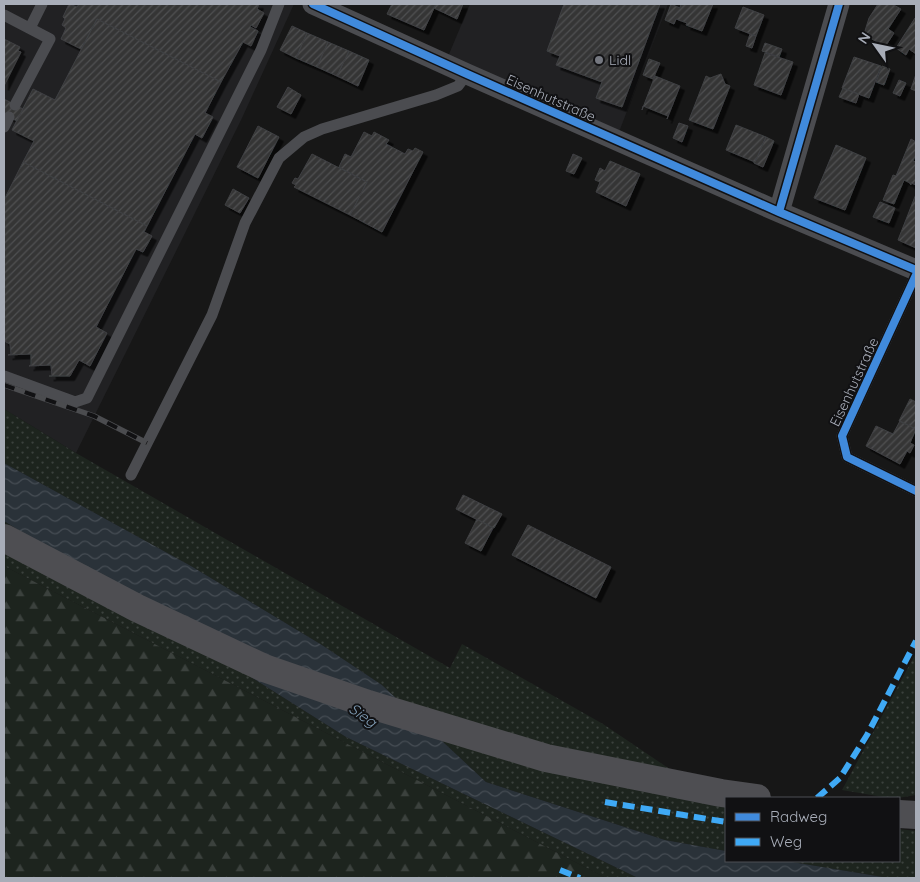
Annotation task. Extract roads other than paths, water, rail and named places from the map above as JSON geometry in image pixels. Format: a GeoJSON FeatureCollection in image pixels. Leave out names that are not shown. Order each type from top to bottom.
{"type":"FeatureCollection","features":[{"type":"Feature","properties":{"kind":"highway"},"geometry":{"type":"LineString","coordinates":[[4,538],[137,608],[264,668],[368,704],[546,758],[750,797]]}},
{"type":"Feature","properties":{"kind":"highway"},"geometry":{"type":"LineString","coordinates":[[900,814],[916,816]]}},
{"type":"Feature","properties":{"kind":"street","name":"Eisenhutstraße"},"geometry":{"type":"LineString","coordinates":[[314,4],[779,212],[916,270]]}},
{"type":"Feature","properties":{"kind":"street"},"geometry":{"type":"LineString","coordinates":[[779,212],[839,4]]}},
{"type":"Feature","properties":{"kind":"lane"},"geometry":{"type":"LineString","coordinates":[[30,28],[42,4]]}},
{"type":"Feature","properties":{"kind":"lane"},"geometry":{"type":"LineString","coordinates":[[4,376],[75,402],[87,398],[262,50],[279,4]]}},
{"type":"Feature","properties":{"kind":"lane"},"geometry":{"type":"LineString","coordinates":[[4,15],[50,39],[15,104]]}},
{"type":"Feature","properties":{"kind":"lane"},"geometry":{"type":"LineString","coordinates":[[131,475],[212,315],[244,222],[279,158],[304,137],[322,129],[436,95],[458,86],[467,74]]}},
{"type":"Feature","properties":{"kind":"lane","name":"Eisenhutstraße"},"geometry":{"type":"LineString","coordinates":[[916,275],[842,436],[847,457],[916,490]]}},
{"type":"Feature","properties":{"kind":"water","name":"Sieg"},"geometry":{"type":"Polygon","coordinates":[[[4,463],[191,566],[322,645],[382,685],[486,782],[665,840],[725,851],[725,862],[792,862],[889,878],[638,878],[346,737],[4,521],[4,463]]]}},
{"type":"Feature","properties":{"kind":"railway"},"geometry":{"type":"LineString","coordinates":[[4,385],[94,416],[147,443]]}},
{"type":"Feature","properties":{"kind":"place","name":"Lidl"},"geometry":{"type":"Point","coordinates":[599,60]}}]}
